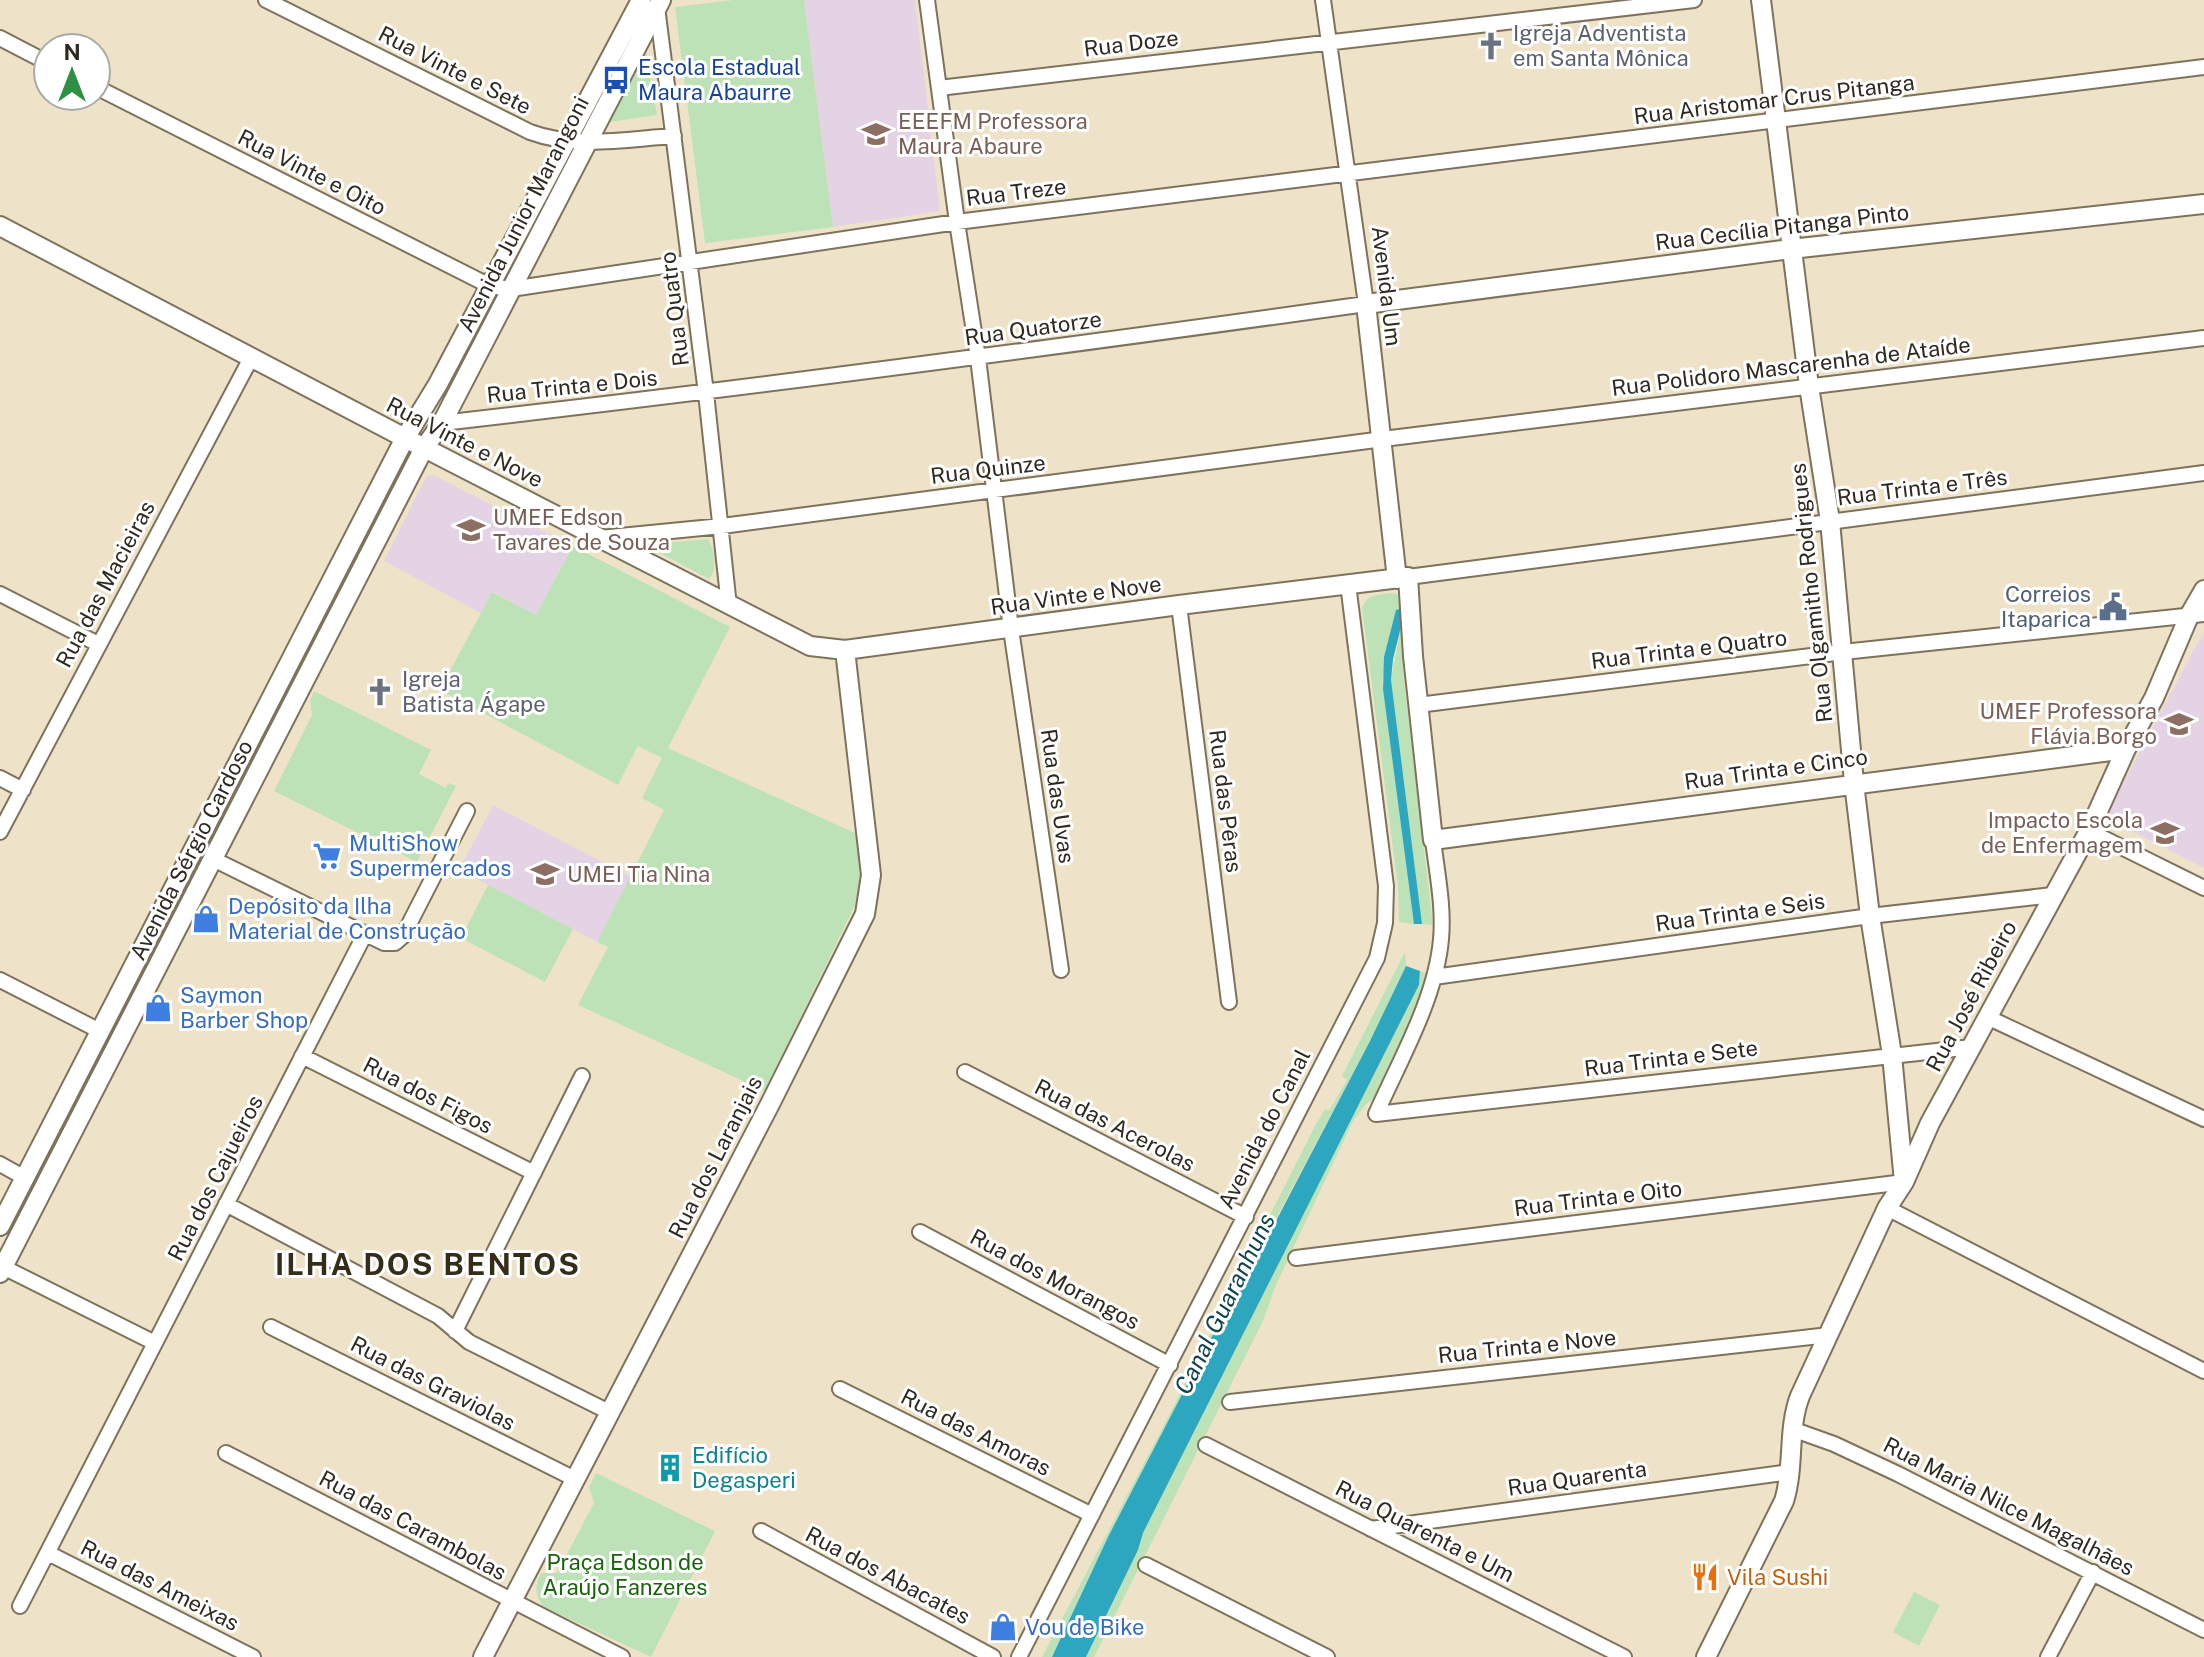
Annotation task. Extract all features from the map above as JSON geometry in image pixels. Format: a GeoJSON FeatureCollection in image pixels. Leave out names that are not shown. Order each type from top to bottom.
{"type":"FeatureCollection","features":[{"type":"Feature","properties":{"kind":"street","name":"Rua Vinte e Sete"},"geometry":{"type":"LineString","coordinates":[[266,0],[530,132],[567,142],[674,136]]}},
{"type":"Feature","properties":{"kind":"street","name":"Rua das Uvas"},"geometry":{"type":"LineString","coordinates":[[927,0],[978,358],[1011,629],[1061,970]]}},
{"type":"Feature","properties":{"kind":"street","name":"Avenida Um"},"geometry":{"type":"LineString","coordinates":[[1323,0],[1403,578]]}},
{"type":"Feature","properties":{"kind":"street","name":"Rua Doze"},"geometry":{"type":"LineString","coordinates":[[939,88],[1694,0]]}},
{"type":"Feature","properties":{"kind":"street","name":"Rua Olgamitho Rodrigues"},"geometry":{"type":"LineString","coordinates":[[1761,0],[1809,386],[1830,521],[1854,783],[1870,916],[1892,1055],[1904,1182]]}},
{"type":"Feature","properties":{"kind":"street","name":"Avenida Junior Marangoni"},"geometry":{"type":"LineString","coordinates":[[405,438],[438,384],[644,3]]}},
{"type":"Feature","properties":{"kind":"street","name":"Avenida Junior Marangoni"},"geometry":{"type":"LineString","coordinates":[[424,448],[442,423],[587,142],[644,3]]}},
{"type":"Feature","properties":{"kind":"street","name":"Rua Quatro"},"geometry":{"type":"LineString","coordinates":[[644,3],[674,136],[729,606]]}},
{"type":"Feature","properties":{"kind":"street"},"geometry":{"type":"LineString","coordinates":[[0,38],[32,55]]}},
{"type":"Feature","properties":{"kind":"street","name":"Rua Aristomar Crus Pitanga"},"geometry":{"type":"LineString","coordinates":[[1348,172],[1778,122],[2204,67]]}},
{"type":"Feature","properties":{"kind":"street","name":"Rua Vinte e Oito"},"geometry":{"type":"LineString","coordinates":[[112,95],[490,286],[511,289]]}},
{"type":"Feature","properties":{"kind":"street","name":"Rua Treze"},"geometry":{"type":"LineString","coordinates":[[511,289],[957,222],[1348,172]]}},
{"type":"Feature","properties":{"kind":"street","name":"Rua Cecília Pitanga Pinto"},"geometry":{"type":"LineString","coordinates":[[1366,304],[1791,249],[2204,204]]}},
{"type":"Feature","properties":{"kind":"street","name":"Rua Vinte e Nove"},"geometry":{"type":"LineString","coordinates":[[0,226],[810,646],[845,650],[1403,578]]}},
{"type":"Feature","properties":{"kind":"street","name":"Rua Quatorze"},"geometry":{"type":"LineString","coordinates":[[706,393],[1366,304]]}},
{"type":"Feature","properties":{"kind":"street","name":"Rua Polidoro Mascarenha de Ataíde"},"geometry":{"type":"LineString","coordinates":[[1383,439],[2204,338]]}},
{"type":"Feature","properties":{"kind":"street","name":"Rua das Macieiras"},"geometry":{"type":"LineString","coordinates":[[0,832],[251,358]]}},
{"type":"Feature","properties":{"kind":"street","name":"Rua Trinta e Dois"},"geometry":{"type":"LineString","coordinates":[[442,423],[706,393]]}},
{"type":"Feature","properties":{"kind":"street","name":"Avenida Sérgio Cardoso"},"geometry":{"type":"LineString","coordinates":[[0,1226],[405,438]]}},
{"type":"Feature","properties":{"kind":"street","name":"Rua Quinze"},"geometry":{"type":"LineString","coordinates":[[599,538],[722,526],[1383,439]]}},
{"type":"Feature","properties":{"kind":"street","name":"Avenida Sérgio Cardoso"},"geometry":{"type":"LineString","coordinates":[[1,1269],[424,448]]}},
{"type":"Feature","properties":{"kind":"street","name":"Rua Trinta e Três"},"geometry":{"type":"LineString","coordinates":[[1403,578],[2204,473]]}},
{"type":"Feature","properties":{"kind":"street"},"geometry":{"type":"LineString","coordinates":[[1403,578],[1442,921],[1434,977]]}},
{"type":"Feature","properties":{"kind":"street","name":"Avenida do Canal"},"geometry":{"type":"LineString","coordinates":[[1019,1657],[1371,973],[1385,923],[1386,886],[1348,584]]}},
{"type":"Feature","properties":{"kind":"street","name":"Rua José Ribeiro"},"geometry":{"type":"LineString","coordinates":[[1706,1657],[1784,1501],[1790,1472],[1792,1429],[1800,1396],[1887,1208],[1904,1182],[1930,1123],[2089,831],[2126,749],[2197,615],[2204,590]]}},
{"type":"Feature","properties":{"kind":"street"},"geometry":{"type":"LineString","coordinates":[[0,594],[98,644]]}},
{"type":"Feature","properties":{"kind":"street","name":"Rua das Pêras"},"geometry":{"type":"LineString","coordinates":[[1179,605],[1229,1002]]}},
{"type":"Feature","properties":{"kind":"street","name":"Rua Trinta e Quatro"},"geometry":{"type":"LineString","coordinates":[[1418,705],[1843,652],[2197,615]]}},
{"type":"Feature","properties":{"kind":"street"},"geometry":{"type":"LineString","coordinates":[[298,646],[317,656]]}},
{"type":"Feature","properties":{"kind":"street","name":"Rua dos Laranjais"},"geometry":{"type":"LineString","coordinates":[[483,1657],[859,927],[869,899],[871,875],[845,650]]}},
{"type":"Feature","properties":{"kind":"street"},"geometry":{"type":"LineString","coordinates":[[266,709],[285,719]]}},
{"type":"Feature","properties":{"kind":"street","name":"Rua Trinta e Cinco"},"geometry":{"type":"LineString","coordinates":[[1433,840],[2126,749]]}},
{"type":"Feature","properties":{"kind":"street"},"geometry":{"type":"LineString","coordinates":[[0,778],[23,790]]}},
{"type":"Feature","properties":{"kind":"street"},"geometry":{"type":"LineString","coordinates":[[194,849],[389,944],[399,940],[467,811]]}},
{"type":"Feature","properties":{"kind":"street"},"geometry":{"type":"LineString","coordinates":[[2089,831],[2204,888]]}},
{"type":"Feature","properties":{"kind":"street","name":"Rua Trinta e Seis"},"geometry":{"type":"LineString","coordinates":[[1434,977],[1870,916],[2053,895]]}},
{"type":"Feature","properties":{"kind":"street"},"geometry":{"type":"LineString","coordinates":[[160,914],[179,924]]}},
{"type":"Feature","properties":{"kind":"street","name":"Rua dos Cajueiros"},"geometry":{"type":"LineString","coordinates":[[20,1606],[365,934]]}},
{"type":"Feature","properties":{"kind":"street","name":"Rua Trinta e Sete"},"geometry":{"type":"LineString","coordinates":[[1434,977],[1376,1114],[1972,1047]]}},
{"type":"Feature","properties":{"kind":"street"},"geometry":{"type":"LineString","coordinates":[[0,980],[119,1042]]}},
{"type":"Feature","properties":{"kind":"street"},"geometry":{"type":"LineString","coordinates":[[1987,1017],[2204,1119]]}},
{"type":"Feature","properties":{"kind":"street","name":"Rua dos Figos"},"geometry":{"type":"LineString","coordinates":[[302,1056],[534,1173]]}},
{"type":"Feature","properties":{"kind":"street","name":"Rua das Acerolas"},"geometry":{"type":"LineString","coordinates":[[965,1072],[1246,1217]]}},
{"type":"Feature","properties":{"kind":"street"},"geometry":{"type":"LineString","coordinates":[[455,1331],[582,1076]]}},
{"type":"Feature","properties":{"kind":"street"},"geometry":{"type":"LineString","coordinates":[[62,1105],[81,1115]]}},
{"type":"Feature","properties":{"kind":"street"},"geometry":{"type":"LineString","coordinates":[[0,1164],[44,1188]]}},
{"type":"Feature","properties":{"kind":"street","name":"Rua Trinta e Oito"},"geometry":{"type":"LineString","coordinates":[[1296,1258],[1904,1182]]}},
{"type":"Feature","properties":{"kind":"street"},"geometry":{"type":"LineString","coordinates":[[226,1204],[438,1316],[469,1342],[609,1412]]}},
{"type":"Feature","properties":{"kind":"street"},"geometry":{"type":"LineString","coordinates":[[1887,1208],[2204,1371]]}},
{"type":"Feature","properties":{"kind":"street","name":"Rua dos Morangos"},"geometry":{"type":"LineString","coordinates":[[920,1232],[1170,1365]]}},
{"type":"Feature","properties":{"kind":"street"},"geometry":{"type":"LineString","coordinates":[[1,1269],[155,1343]]}},
{"type":"Feature","properties":{"kind":"street","name":"Rua das Graviolas"},"geometry":{"type":"LineString","coordinates":[[271,1327],[575,1479]]}},
{"type":"Feature","properties":{"kind":"street","name":"Rua Trinta e Nove"},"geometry":{"type":"LineString","coordinates":[[1230,1402],[1829,1335]]}},
{"type":"Feature","properties":{"kind":"street","name":"Rua das Amoras"},"geometry":{"type":"LineString","coordinates":[[840,1389],[1092,1515]]}},
{"type":"Feature","properties":{"kind":"street","name":"Rua Maria Nilce Magalhães"},"geometry":{"type":"LineString","coordinates":[[1792,1429],[1847,1450],[2204,1630]]}},
{"type":"Feature","properties":{"kind":"street","name":"Rua Quarenta e Um"},"geometry":{"type":"LineString","coordinates":[[1206,1445],[1624,1657]]}},
{"type":"Feature","properties":{"kind":"street","name":"Rua das Carambolas"},"geometry":{"type":"LineString","coordinates":[[226,1453],[622,1657]]}},
{"type":"Feature","properties":{"kind":"street","name":"Rua Quarenta"},"geometry":{"type":"LineString","coordinates":[[1370,1529],[1790,1472]]}},
{"type":"Feature","properties":{"kind":"street","name":"Rua dos Abacates"},"geometry":{"type":"LineString","coordinates":[[761,1531],[993,1657]]}},
{"type":"Feature","properties":{"kind":"street","name":"Rua das Ameixas"},"geometry":{"type":"LineString","coordinates":[[48,1553],[253,1657]]}},
{"type":"Feature","properties":{"kind":"street"},"geometry":{"type":"LineString","coordinates":[[1146,1565],[1327,1657]]}},
{"type":"Feature","properties":{"kind":"street"},"geometry":{"type":"LineString","coordinates":[[2048,1657],[2093,1572]]}},
{"type":"Feature","properties":{"kind":"street"},"geometry":{"type":"LineString","coordinates":[[216,1657],[224,1642]]}},
{"type":"Feature","properties":{"kind":"shaded area","name":"EEEFM Professora Maura Abaure"},"geometry":{"type":"Polygon","coordinates":[[[804,0],[915,0],[940,211],[833,227],[804,0]]]}},
{"type":"Feature","properties":{"kind":"shaded area","name":"UMEF Edson Tavares de Souza"},"geometry":{"type":"Polygon","coordinates":[[[433,475],[573,546],[536,615],[493,592],[481,613],[384,561],[426,477],[433,475]]]}},
{"type":"Feature","properties":{"kind":"shaded area","name":"UMEF Professora Flávia Borgo"},"geometry":{"type":"Polygon","coordinates":[[[2204,631],[2204,868],[2105,817],[2204,631]]]}},
{"type":"Feature","properties":{"kind":"shaded area","name":"UMEI Tia Nina"},"geometry":{"type":"Polygon","coordinates":[[[493,805],[631,877],[597,942],[459,870],[493,805]]]}},
{"type":"Feature","properties":{"kind":"green space"},"geometry":{"type":"Polygon","coordinates":[[[733,0],[804,0],[833,227],[705,243],[675,7],[733,0]]]}},
{"type":"Feature","properties":{"kind":"green space"},"geometry":{"type":"Polygon","coordinates":[[[645,44],[657,115],[603,123],[645,44]]]}},
{"type":"Feature","properties":{"kind":"green space"},"geometry":{"type":"Polygon","coordinates":[[[393,480],[396,482],[316,635],[313,634],[393,480]]]}},
{"type":"Feature","properties":{"kind":"green space"},"geometry":{"type":"Polygon","coordinates":[[[708,539],[714,559],[709,579],[648,547],[651,544],[708,539]]]}},
{"type":"Feature","properties":{"kind":"green space"},"geometry":{"type":"Polygon","coordinates":[[[573,546],[730,627],[668,748],[857,834],[860,876],[855,905],[765,1091],[578,1005],[608,947],[597,942],[664,810],[642,798],[662,758],[638,746],[618,785],[440,690],[492,592],[536,615],[573,546]]]}},
{"type":"Feature","properties":{"kind":"green space"},"geometry":{"type":"Polygon","coordinates":[[[1393,593],[1401,596],[1406,607],[1396,610],[1382,681],[1414,924],[1399,922],[1398,887],[1362,608],[1370,597],[1393,593]]]}},
{"type":"Feature","properties":{"kind":"green space"},"geometry":{"type":"Polygon","coordinates":[[[1401,627],[1404,681],[1433,925],[1422,924],[1391,680],[1401,627]]]}},
{"type":"Feature","properties":{"kind":"green space"},"geometry":{"type":"Polygon","coordinates":[[[314,691],[431,750],[419,774],[446,788],[448,783],[456,786],[417,862],[274,791],[312,715],[310,701],[314,691]]]}},
{"type":"Feature","properties":{"kind":"green space"},"geometry":{"type":"Polygon","coordinates":[[[488,885],[573,929],[545,982],[461,938],[488,885]]]}},
{"type":"Feature","properties":{"kind":"green space"},"geometry":{"type":"Polygon","coordinates":[[[1405,952],[1406,966],[1370,1041],[1108,1537],[1052,1657],[1042,1657],[1161,1431],[1316,1124],[1325,1109],[1329,1111],[1347,1080],[1342,1076],[1405,952]]]}},
{"type":"Feature","properties":{"kind":"green space"},"geometry":{"type":"Polygon","coordinates":[[[1420,971],[1426,973],[1422,989],[1380,1094],[1366,1104],[1353,1121],[1275,1287],[1263,1321],[1094,1657],[1086,1657],[1138,1550],[1143,1533],[1419,985],[1420,971]]]}},
{"type":"Feature","properties":{"kind":"green space","name":"Praça Edson de Araújo Fanzeres"},"geometry":{"type":"Polygon","coordinates":[[[596,1473],[715,1531],[651,1657],[544,1607],[537,1595],[536,1587],[541,1573],[557,1573],[594,1503],[589,1487],[596,1473]]]}},
{"type":"Feature","properties":{"kind":"green space"},"geometry":{"type":"Polygon","coordinates":[[[1914,1592],[1940,1605],[1919,1646],[1893,1632],[1914,1592]]]}},
{"type":"Feature","properties":{"kind":"water"},"geometry":{"type":"Polygon","coordinates":[[[1406,607],[1391,680],[1422,924],[1414,924],[1383,689],[1384,657],[1396,610],[1406,607]]]}},
{"type":"Feature","properties":{"kind":"water"},"geometry":{"type":"Polygon","coordinates":[[[1406,966],[1420,971],[1419,985],[1143,1533],[1138,1550],[1086,1657],[1052,1657],[1108,1537],[1370,1041],[1406,966]]]}},
{"type":"Feature","properties":{"kind":"place","name":"Igreja Adventista em Santa Mônica"},"geometry":{"type":"Point","coordinates":[1491,46]}},
{"type":"Feature","properties":{"kind":"place","name":"Escola Estadual Maura Abaurre"},"geometry":{"type":"Point","coordinates":[616,80]}},
{"type":"Feature","properties":{"kind":"place","name":"EEEFM Professora Maura Abaure"},"geometry":{"type":"Point","coordinates":[876,134]}},
{"type":"Feature","properties":{"kind":"place","name":"UMEF Edson Tavares de Souza"},"geometry":{"type":"Point","coordinates":[471,530]}},
{"type":"Feature","properties":{"kind":"place","name":"Correios Itaparica"},"geometry":{"type":"Point","coordinates":[2113,607]}},
{"type":"Feature","properties":{"kind":"place","name":"Igreja Batista Ágape"},"geometry":{"type":"Point","coordinates":[380,692]}},
{"type":"Feature","properties":{"kind":"place","name":"UMEF Professora Flávia Borgo"},"geometry":{"type":"Point","coordinates":[2179,724]}},
{"type":"Feature","properties":{"kind":"place","name":"Impacto Escola de Enfermagem"},"geometry":{"type":"Point","coordinates":[2165,833]}},
{"type":"Feature","properties":{"kind":"place","name":"MultiShow Supermercados"},"geometry":{"type":"Point","coordinates":[327,856]}},
{"type":"Feature","properties":{"kind":"place","name":"UMEI Tia Nina"},"geometry":{"type":"Point","coordinates":[545,874]}},
{"type":"Feature","properties":{"kind":"place","name":"Depósito da Ilha Material de Construção"},"geometry":{"type":"Point","coordinates":[206,919]}},
{"type":"Feature","properties":{"kind":"place","name":"Saymon Barber Shop"},"geometry":{"type":"Point","coordinates":[158,1008]}},
{"type":"Feature","properties":{"kind":"place","name":"Edifício Degasperi"},"geometry":{"type":"Point","coordinates":[670,1468]}},
{"type":"Feature","properties":{"kind":"place","name":"Vila Sushi"},"geometry":{"type":"Point","coordinates":[1705,1577]}},
{"type":"Feature","properties":{"kind":"place","name":"Vou de Bike"},"geometry":{"type":"Point","coordinates":[1003,1627]}},
{"type":"Feature","properties":{"kind":"district","name":"ILHA DOS BENTOS"},"geometry":{"type":"Point","coordinates":[428,1265]}},
{"type":"Feature","properties":{"kind":"water label","name":"Canal Guaranhuns"},"geometry":{"type":"Point","coordinates":[1225,1304]}}]}
